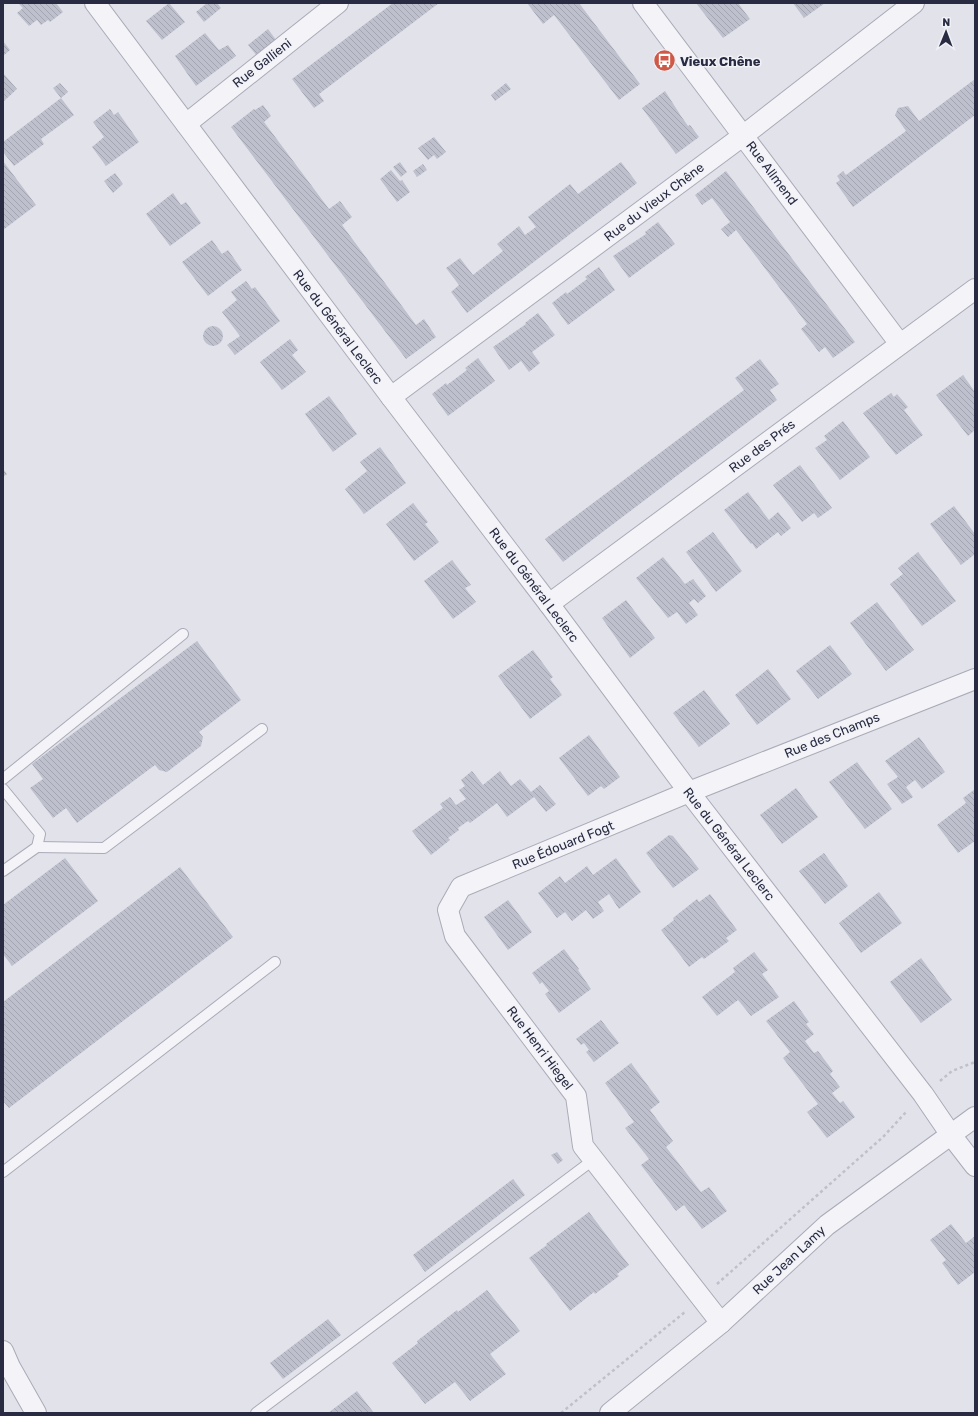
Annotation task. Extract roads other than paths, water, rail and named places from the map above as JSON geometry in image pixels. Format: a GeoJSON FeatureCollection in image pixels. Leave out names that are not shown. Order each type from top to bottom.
{"type":"FeatureCollection","features":[{"type":"Feature","properties":{"kind":"street","name":"Rue du Général Leclerc"},"geometry":{"type":"LineString","coordinates":[[95,3],[391,397],[549,604],[689,792],[923,1094],[951,1135],[975,1166]]}},
{"type":"Feature","properties":{"kind":"street","name":"Rue Gallieni"},"geometry":{"type":"LineString","coordinates":[[186,124],[338,3]]}},
{"type":"Feature","properties":{"kind":"street","name":"Rue Allmend"},"geometry":{"type":"LineString","coordinates":[[644,3],[900,344]]}},
{"type":"Feature","properties":{"kind":"street","name":"Rue du Vieux Chêne"},"geometry":{"type":"LineString","coordinates":[[391,397],[744,135],[914,3]]}},
{"type":"Feature","properties":{"kind":"street","name":"Rue des Prés"},"geometry":{"type":"LineString","coordinates":[[549,604],[975,289]]}},
{"type":"Feature","properties":{"kind":"street","name":"Rue des Champs"},"geometry":{"type":"LineString","coordinates":[[689,792],[975,679]]}},
{"type":"Feature","properties":{"kind":"street","name":"Rue Édouard Fogt"},"geometry":{"type":"LineString","coordinates":[[448,910],[461,887],[689,792]]}},
{"type":"Feature","properties":{"kind":"street","name":"Rue Henri Hiegel"},"geometry":{"type":"LineString","coordinates":[[448,910],[455,936],[576,1096],[583,1146],[721,1322]]}},
{"type":"Feature","properties":{"kind":"street","name":"Rue Jean Lamy"},"geometry":{"type":"LineString","coordinates":[[610,1413],[721,1322],[828,1225],[975,1117]]}},
{"type":"Feature","properties":{"kind":"street"},"geometry":{"type":"LineString","coordinates":[[3,1351],[10,1367],[36,1413]]}},
{"type":"Feature","properties":{"kind":"lane"},"geometry":{"type":"LineString","coordinates":[[3,779],[183,634]]}},
{"type":"Feature","properties":{"kind":"lane"},"geometry":{"type":"LineString","coordinates":[[3,871],[36,847],[104,848],[262,729]]}},
{"type":"Feature","properties":{"kind":"lane"},"geometry":{"type":"LineString","coordinates":[[3,789],[40,834],[36,847]]}},
{"type":"Feature","properties":{"kind":"lane"},"geometry":{"type":"LineString","coordinates":[[3,1172],[275,962]]}},
{"type":"Feature","properties":{"kind":"lane"},"geometry":{"type":"LineString","coordinates":[[256,1413],[593,1160]]}},
{"type":"Feature","properties":{"kind":"place","name":"Vieux Chêne"},"geometry":{"type":"Point","coordinates":[664,61]}}]}
